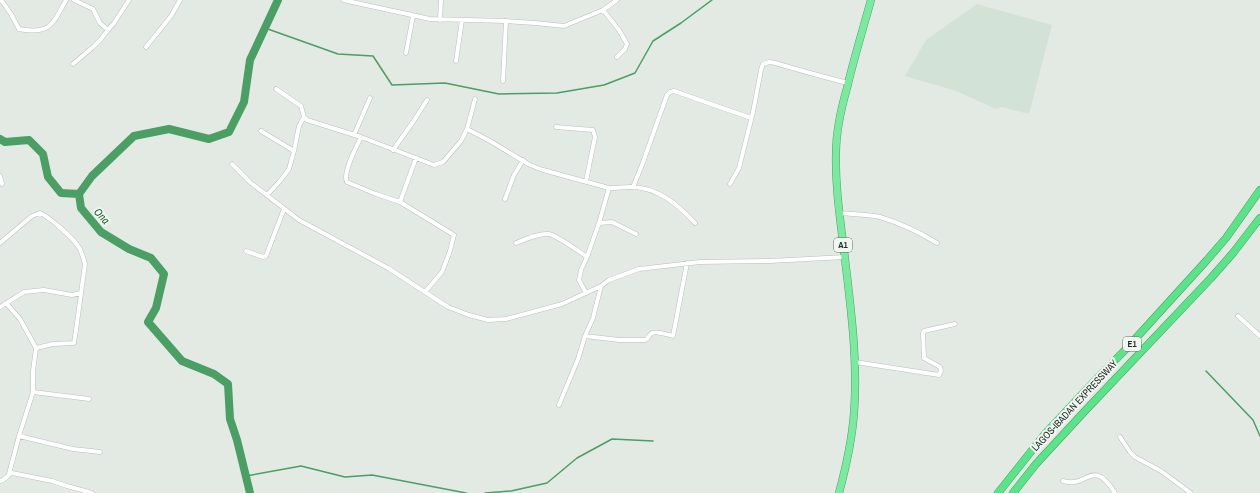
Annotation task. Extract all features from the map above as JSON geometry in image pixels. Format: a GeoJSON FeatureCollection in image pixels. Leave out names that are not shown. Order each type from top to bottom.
{"type":"FeatureCollection","features":[{"type":"Feature","properties":{"kind":"highway","name":"A1"},"geometry":{"type":"LineString","coordinates":[[839,493],[852,432],[855,401],[855,362],[845,257],[839,213],[836,169],[836,137],[848,83],[871,0]]}},
{"type":"Feature","properties":{"kind":"highway","name":"LAGOS-IBADAN EXPRESSWAY"},"geometry":{"type":"LineString","coordinates":[[998,493],[1045,434],[1208,260],[1226,238],[1260,190]]}},
{"type":"Feature","properties":{"kind":"highway","name":"LAGOS-IBADAN EXPRESSWAY"},"geometry":{"type":"LineString","coordinates":[[1014,493],[1036,464],[1211,278],[1233,253],[1260,218]]}},
{"type":"Feature","properties":{"kind":"street"},"geometry":{"type":"LineString","coordinates":[[1,0],[19,29],[37,31],[46,29],[53,24],[66,0]]}},
{"type":"Feature","properties":{"kind":"street"},"geometry":{"type":"LineString","coordinates":[[74,0],[93,9],[100,23],[108,30]]}},
{"type":"Feature","properties":{"kind":"street"},"geometry":{"type":"LineString","coordinates":[[73,64],[94,48],[114,23],[129,0]]}},
{"type":"Feature","properties":{"kind":"street"},"geometry":{"type":"LineString","coordinates":[[146,47],[172,16],[180,0]]}},
{"type":"Feature","properties":{"kind":"street"},"geometry":{"type":"LineString","coordinates":[[343,0],[430,20],[506,21],[564,26],[603,10],[617,0]]}},
{"type":"Feature","properties":{"kind":"street"},"geometry":{"type":"LineString","coordinates":[[440,20],[441,0]]}},
{"type":"Feature","properties":{"kind":"street"},"geometry":{"type":"LineString","coordinates":[[607,0],[609,6]]}},
{"type":"Feature","properties":{"kind":"street"},"geometry":{"type":"LineString","coordinates":[[603,10],[619,30],[627,44],[625,49],[617,57]]}},
{"type":"Feature","properties":{"kind":"street"},"geometry":{"type":"LineString","coordinates":[[406,53],[413,16]]}},
{"type":"Feature","properties":{"kind":"street"},"geometry":{"type":"LineString","coordinates":[[456,61],[462,20]]}},
{"type":"Feature","properties":{"kind":"street"},"geometry":{"type":"LineString","coordinates":[[503,81],[506,21]]}},
{"type":"Feature","properties":{"kind":"street"},"geometry":{"type":"LineString","coordinates":[[730,184],[739,168],[763,64],[769,62],[775,63],[814,75],[848,83]]}},
{"type":"Feature","properties":{"kind":"street"},"geometry":{"type":"LineString","coordinates":[[267,195],[286,174],[289,168],[299,126],[304,117],[301,106],[276,89]]}},
{"type":"Feature","properties":{"kind":"street"},"geometry":{"type":"LineString","coordinates":[[633,187],[667,95],[670,92],[674,90],[751,118]]}},
{"type":"Feature","properties":{"kind":"street"},"geometry":{"type":"LineString","coordinates":[[354,135],[370,98]]}},
{"type":"Feature","properties":{"kind":"street"},"geometry":{"type":"LineString","coordinates":[[304,117],[313,122],[360,136],[434,165],[443,162],[461,141],[467,129],[476,99]]}},
{"type":"Feature","properties":{"kind":"street"},"geometry":{"type":"LineString","coordinates":[[393,150],[427,100]]}},
{"type":"Feature","properties":{"kind":"street"},"geometry":{"type":"LineString","coordinates":[[556,126],[571,129],[593,130],[595,138],[586,181]]}},
{"type":"Feature","properties":{"kind":"street"},"geometry":{"type":"LineString","coordinates":[[467,129],[530,165],[543,170],[609,188],[633,187],[652,190],[673,202],[695,223]]}},
{"type":"Feature","properties":{"kind":"street"},"geometry":{"type":"LineString","coordinates":[[261,131],[294,151]]}},
{"type":"Feature","properties":{"kind":"street"},"geometry":{"type":"LineString","coordinates":[[360,136],[345,178],[347,182],[400,202],[454,235],[442,272],[425,292]]}},
{"type":"Feature","properties":{"kind":"street"},"geometry":{"type":"LineString","coordinates":[[400,202],[416,158]]}},
{"type":"Feature","properties":{"kind":"street"},"geometry":{"type":"LineString","coordinates":[[505,199],[514,175],[523,160]]}},
{"type":"Feature","properties":{"kind":"street"},"geometry":{"type":"LineString","coordinates":[[232,164],[251,183],[299,220],[388,268],[448,307],[488,320],[506,319],[562,304],[601,286],[609,280],[639,269],[700,262],[845,257]]}},
{"type":"Feature","properties":{"kind":"street"},"geometry":{"type":"LineString","coordinates":[[0,176],[2,184]]}},
{"type":"Feature","properties":{"kind":"street"},"geometry":{"type":"LineString","coordinates":[[586,293],[579,280],[581,270],[599,223],[609,188]]}},
{"type":"Feature","properties":{"kind":"street"},"geometry":{"type":"LineString","coordinates":[[246,251],[263,257],[266,256],[284,209]]}},
{"type":"Feature","properties":{"kind":"street"},"geometry":{"type":"LineString","coordinates":[[839,213],[878,217],[898,223],[919,232],[937,243]]}},
{"type":"Feature","properties":{"kind":"street"},"geometry":{"type":"LineString","coordinates":[[0,243],[32,216],[36,214],[43,214],[71,237],[80,249],[85,264],[74,343],[53,344],[36,348]]}},
{"type":"Feature","properties":{"kind":"street"},"geometry":{"type":"LineString","coordinates":[[599,223],[612,222],[636,234]]}},
{"type":"Feature","properties":{"kind":"street"},"geometry":{"type":"LineString","coordinates":[[516,243],[528,237],[549,234],[555,236],[587,257]]}},
{"type":"Feature","properties":{"kind":"street"},"geometry":{"type":"LineString","coordinates":[[585,336],[619,340],[647,340],[650,334],[654,332],[673,336],[687,263]]}},
{"type":"Feature","properties":{"kind":"street"},"geometry":{"type":"LineString","coordinates":[[559,404],[593,318],[601,286]]}},
{"type":"Feature","properties":{"kind":"street"},"geometry":{"type":"LineString","coordinates":[[0,307],[24,292],[44,290],[72,295],[81,292]]}},
{"type":"Feature","properties":{"kind":"street"},"geometry":{"type":"LineString","coordinates":[[0,481],[4,480],[10,474],[19,436],[33,392],[33,371],[36,348],[20,319],[6,303]]}},
{"type":"Feature","properties":{"kind":"street"},"geometry":{"type":"LineString","coordinates":[[1238,316],[1260,336]]}},
{"type":"Feature","properties":{"kind":"street"},"geometry":{"type":"LineString","coordinates":[[855,362],[939,375],[941,373],[940,367],[923,356],[923,333],[929,329],[955,324]]}},
{"type":"Feature","properties":{"kind":"street"},"geometry":{"type":"LineString","coordinates":[[33,392],[89,399]]}},
{"type":"Feature","properties":{"kind":"street"},"geometry":{"type":"LineString","coordinates":[[19,436],[73,449],[100,452]]}},
{"type":"Feature","properties":{"kind":"street"},"geometry":{"type":"LineString","coordinates":[[1120,437],[1135,457],[1161,471],[1191,493]]}},
{"type":"Feature","properties":{"kind":"street"},"geometry":{"type":"LineString","coordinates":[[10,474],[12,473],[52,481],[92,493]]}},
{"type":"Feature","properties":{"kind":"street"},"geometry":{"type":"LineString","coordinates":[[1063,480],[1068,482],[1080,481],[1091,474],[1104,478],[1115,493]]}},
{"type":"Feature","properties":{"kind":"shaded area"},"geometry":{"type":"Polygon","coordinates":[[[977,4],[1052,25],[1029,114],[1002,107],[996,109],[956,91],[905,76],[926,40],[977,4]]]}},
{"type":"Feature","properties":{"kind":"waterway","name":"Ona"},"geometry":{"type":"LineString","coordinates":[[250,493],[237,440],[230,419],[228,384],[214,374],[182,361],[148,322],[156,308],[164,274],[151,258],[129,249],[101,232],[81,208],[79,194],[92,176],[134,136],[169,129],[209,139],[229,132],[244,102],[250,60],[278,0]]}},
{"type":"Feature","properties":{"kind":"waterway"},"geometry":{"type":"LineString","coordinates":[[265,28],[338,54],[373,56],[392,85],[445,83],[499,94],[557,93],[604,85],[635,73],[653,41],[712,0]]}},
{"type":"Feature","properties":{"kind":"waterway"},"geometry":{"type":"LineString","coordinates":[[0,139],[5,142],[29,140],[43,154],[48,177],[61,193],[79,194]]}},
{"type":"Feature","properties":{"kind":"waterway"},"geometry":{"type":"LineString","coordinates":[[1206,371],[1253,420],[1260,436]]}},
{"type":"Feature","properties":{"kind":"waterway"},"geometry":{"type":"LineString","coordinates":[[485,493],[511,491],[547,483],[577,458],[612,439],[653,441]]}},
{"type":"Feature","properties":{"kind":"waterway"},"geometry":{"type":"LineString","coordinates":[[246,476],[301,466],[345,477],[372,475],[466,493]]}}]}
